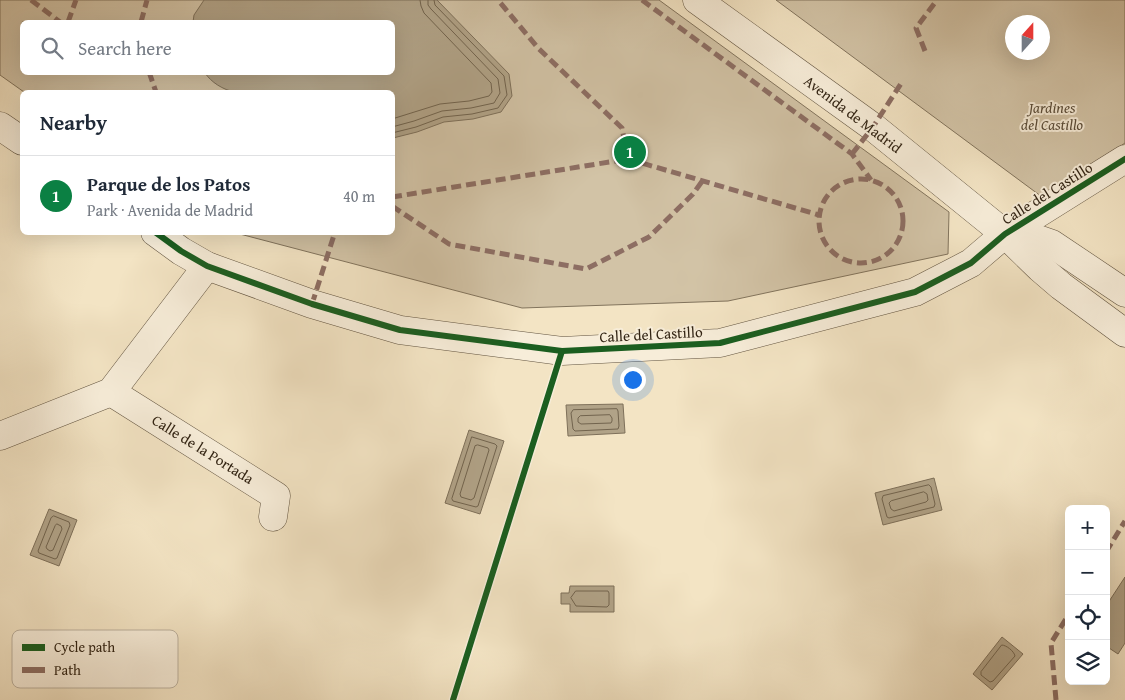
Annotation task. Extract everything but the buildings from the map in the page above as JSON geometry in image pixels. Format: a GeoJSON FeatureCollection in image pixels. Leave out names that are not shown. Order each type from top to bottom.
{"type":"FeatureCollection","features":[{"type":"Feature","properties":{"kind":"street","name":"Avenida de Madrid"},"geometry":{"type":"LineString","coordinates":[[697,0],[873,127],[1005,234],[1061,286],[1125,333]]}},
{"type":"Feature","properties":{"kind":"street"},"geometry":{"type":"LineString","coordinates":[[0,126],[20,140]]}},
{"type":"Feature","properties":{"kind":"street","name":"Calle del Castillo"},"geometry":{"type":"LineString","coordinates":[[159,235],[181,251],[207,266],[312,304],[400,330],[562,351],[720,343],[915,292],[971,263],[1005,234],[1125,159]]}},
{"type":"Feature","properties":{"kind":"street"},"geometry":{"type":"LineString","coordinates":[[1005,234],[1029,236],[1052,244],[1125,293]]}},
{"type":"Feature","properties":{"kind":"street"},"geometry":{"type":"LineString","coordinates":[[0,436],[112,392],[207,266]]}},
{"type":"Feature","properties":{"kind":"street","name":"Calle de la Portada"},"geometry":{"type":"LineString","coordinates":[[112,392],[276,496],[273,517]]}},
{"type":"Feature","properties":{"kind":"green space"},"geometry":{"type":"Polygon","coordinates":[[[0,0],[659,0],[949,212],[948,254],[728,301],[522,308],[244,235],[395,235],[395,90],[21,90],[0,75],[0,0]]]}},
{"type":"Feature","properties":{"kind":"green space","name":"Jardines del Castillo"},"geometry":{"type":"Polygon","coordinates":[[[776,0],[1125,0],[1125,143],[1092,165],[1061,211],[776,0]]]}},
{"type":"Feature","properties":{"kind":"water"},"geometry":{"type":"Polygon","coordinates":[[[204,0],[437,0],[509,74],[512,96],[501,112],[473,119],[444,122],[395,138],[395,90],[228,90],[218,85],[207,75],[395,75],[395,20],[193,20],[194,15],[204,0]]]}},
{"type":"Feature","properties":{"kind":"water"},"geometry":{"type":"Polygon","coordinates":[[[623,404],[625,433],[568,436],[566,405],[623,404]]]}},
{"type":"Feature","properties":{"kind":"water"},"geometry":{"type":"Polygon","coordinates":[[[469,430],[504,441],[480,514],[445,503],[469,430]]]}},
{"type":"Feature","properties":{"kind":"water"},"geometry":{"type":"Polygon","coordinates":[[[934,478],[942,510],[883,525],[875,493],[934,478]]]}},
{"type":"Feature","properties":{"kind":"water"},"geometry":{"type":"Polygon","coordinates":[[[49,509],[77,520],[59,566],[30,555],[49,509]]]}},
{"type":"Feature","properties":{"kind":"water"},"geometry":{"type":"Polygon","coordinates":[[[1125,577],[1125,643],[1118,654],[1110,649],[1110,600],[1125,577]]]}},
{"type":"Feature","properties":{"kind":"water"},"geometry":{"type":"Polygon","coordinates":[[[570,586],[614,586],[614,612],[570,612],[570,604],[561,604],[561,593],[569,593],[570,586]]]}},
{"type":"Feature","properties":{"kind":"water"},"geometry":{"type":"Polygon","coordinates":[[[1002,637],[1023,654],[992,690],[973,674],[1002,637]]]}},
{"type":"Feature","properties":{"kind":"marked path"},"geometry":{"type":"LineString","coordinates":[[31,0],[57,20]]}},
{"type":"Feature","properties":{"kind":"marked path"},"geometry":{"type":"LineString","coordinates":[[69,20],[76,0]]}},
{"type":"Feature","properties":{"kind":"marked path"},"geometry":{"type":"LineString","coordinates":[[142,20],[147,0]]}},
{"type":"Feature","properties":{"kind":"marked path"},"geometry":{"type":"LineString","coordinates":[[395,197],[628,159],[622,128],[538,48],[498,0]]}},
{"type":"Feature","properties":{"kind":"marked path"},"geometry":{"type":"LineString","coordinates":[[642,0],[852,154],[871,180]]}},
{"type":"Feature","properties":{"kind":"marked path"},"geometry":{"type":"LineString","coordinates":[[925,51],[916,28],[937,0]]}},
{"type":"Feature","properties":{"kind":"marked path"},"geometry":{"type":"LineString","coordinates":[[150,75],[155,90]]}},
{"type":"Feature","properties":{"kind":"marked path"},"geometry":{"type":"LineString","coordinates":[[852,154],[873,127],[902,82]]}},
{"type":"Feature","properties":{"kind":"marked path"},"geometry":{"type":"LineString","coordinates":[[628,159],[819,215]]}},
{"type":"Feature","properties":{"kind":"marked path"},"geometry":{"type":"LineString","coordinates":[[861,179],[877,182],[891,191],[900,205],[903,221],[900,237],[891,251],[877,260],[861,263],[845,260],[831,251],[822,237],[819,221],[822,205],[831,191],[845,182],[861,179]]}},
{"type":"Feature","properties":{"kind":"marked path"},"geometry":{"type":"LineString","coordinates":[[395,208],[449,244],[586,269],[649,237],[693,194],[703,180]]}},
{"type":"Feature","properties":{"kind":"marked path"},"geometry":{"type":"LineString","coordinates":[[312,304],[334,235]]}},
{"type":"Feature","properties":{"kind":"marked path"},"geometry":{"type":"LineString","coordinates":[[1107,550],[1125,521]]}},
{"type":"Feature","properties":{"kind":"marked path"},"geometry":{"type":"LineString","coordinates":[[1056,700],[1051,643],[1065,620]]}},
{"type":"Feature","properties":{"kind":"cycle path"},"geometry":{"type":"LineString","coordinates":[[159,235],[181,251],[207,266],[312,304],[400,330],[562,351],[720,343],[915,292],[971,263],[1005,234],[1125,159]]}},
{"type":"Feature","properties":{"kind":"cycle path"},"geometry":{"type":"LineString","coordinates":[[453,700],[562,351]]}},
{"type":"Feature","properties":{"kind":"place","name":"Parque de los Patos"},"geometry":{"type":"Point","coordinates":[630,152]}}]}
